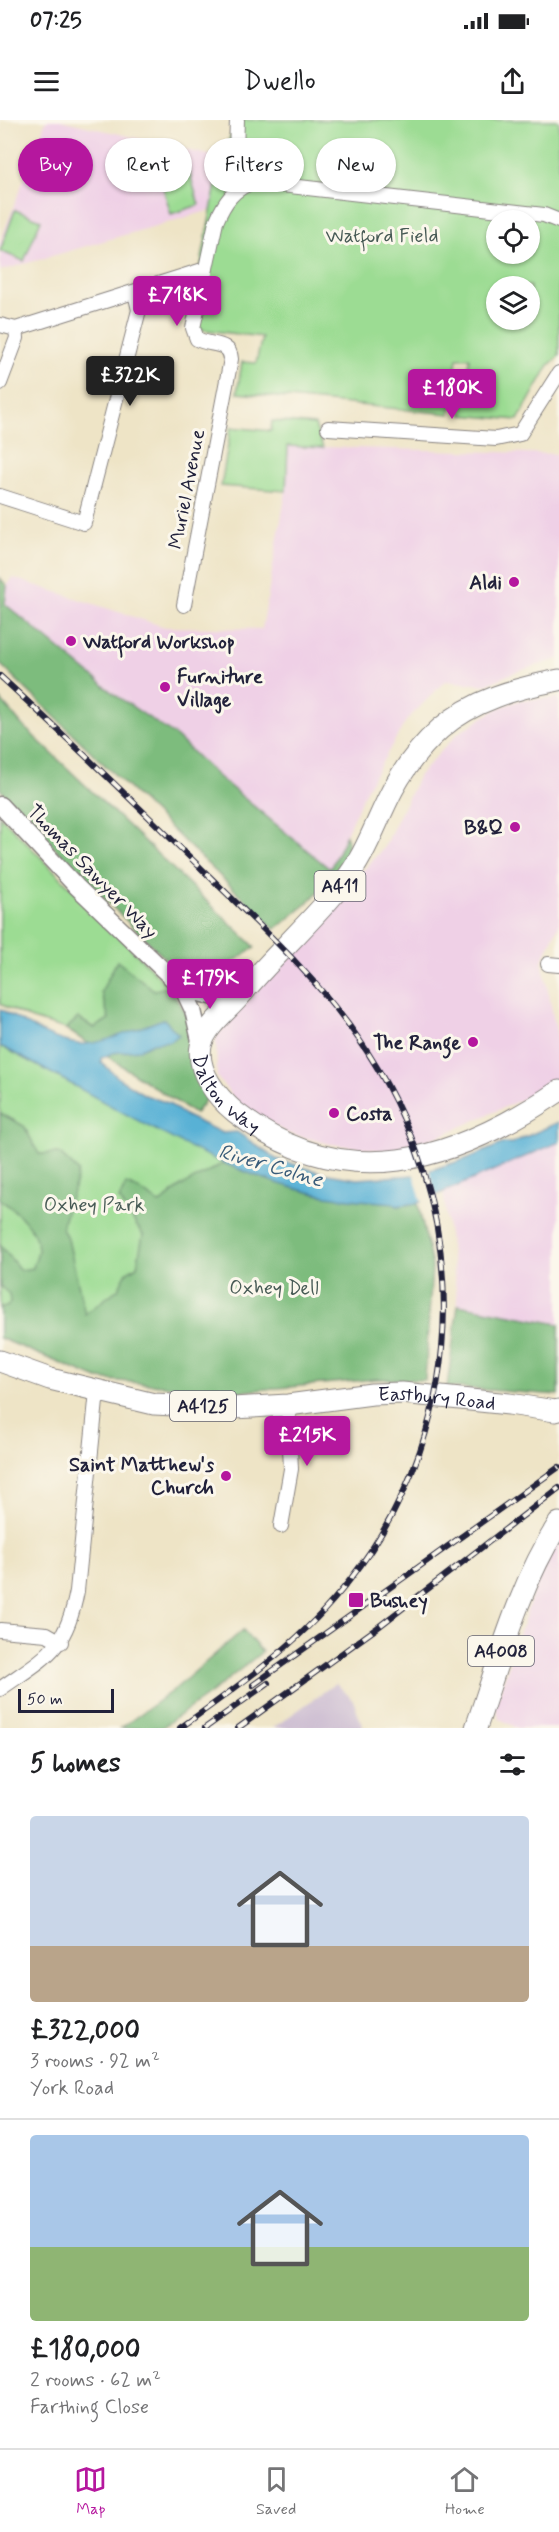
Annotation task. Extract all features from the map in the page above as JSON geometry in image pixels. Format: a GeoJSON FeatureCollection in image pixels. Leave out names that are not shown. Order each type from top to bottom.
{"type":"FeatureCollection","features":[{"type":"Feature","properties":{"kind":"main road","name":"Dalton Way"},"geometry":{"type":"LineString","coordinates":[[559,680],[501,694],[478,704],[435,734],[414,757],[393,790],[371,839],[344,882],[246,986],[217,1021],[201,1045],[204,1072],[215,1090],[231,1108],[271,1136],[301,1150],[341,1161],[377,1163],[403,1161],[435,1152],[502,1126],[559,1091]]}},
{"type":"Feature","properties":{"kind":"main road","name":"Eastbury Road"},"geometry":{"type":"LineString","coordinates":[[0,1361],[50,1378],[154,1404],[233,1408],[288,1406],[372,1394],[402,1393],[508,1404],[558,1413]]}},
{"type":"Feature","properties":{"kind":"main road","name":"A4008"},"geometry":{"type":"LineString","coordinates":[[483,1724],[523,1588],[537,1558],[559,1523]]}},
{"type":"Feature","properties":{"kind":"street"},"geometry":{"type":"LineString","coordinates":[[236,138],[237,120]]}},
{"type":"Feature","properties":{"kind":"street"},"geometry":{"type":"LineString","coordinates":[[304,188],[544,215],[559,220]]}},
{"type":"Feature","properties":{"kind":"street"},"geometry":{"type":"LineString","coordinates":[[0,325],[16,329],[206,269],[221,209],[236,192]]}},
{"type":"Feature","properties":{"kind":"street","name":"Muriel Avenue"},"geometry":{"type":"LineString","coordinates":[[184,605],[231,359],[231,353],[226,347],[202,342],[193,334],[206,269]]}},
{"type":"Feature","properties":{"kind":"street"},"geometry":{"type":"LineString","coordinates":[[0,496],[84,523],[139,310],[135,293]]}},
{"type":"Feature","properties":{"kind":"street"},"geometry":{"type":"LineString","coordinates":[[0,383],[17,338],[16,329]]}},
{"type":"Feature","properties":{"kind":"street"},"geometry":{"type":"LineString","coordinates":[[328,429],[496,439],[520,434],[559,373]]}},
{"type":"Feature","properties":{"kind":"street","name":"Thomas Sawyer Way"},"geometry":{"type":"LineString","coordinates":[[0,805],[77,887],[183,989],[192,1010],[201,1045]]}},
{"type":"Feature","properties":{"kind":"street"},"geometry":{"type":"LineString","coordinates":[[183,989],[211,996],[246,986]]}},
{"type":"Feature","properties":{"kind":"street"},"geometry":{"type":"LineString","coordinates":[[0,1689],[43,1659],[61,1642],[73,1614],[97,1391]]}},
{"type":"Feature","properties":{"kind":"street"},"geometry":{"type":"LineString","coordinates":[[281,1526],[291,1469],[288,1406]]}},
{"type":"Feature","properties":{"kind":"street"},"geometry":{"type":"LineString","coordinates":[[0,1630],[47,1634],[61,1642]]}},
{"type":"Feature","properties":{"kind":"shaded area"},"geometry":{"type":"Polygon","coordinates":[[[46,120],[60,120],[136,138],[105,138],[105,192],[192,192],[192,151],[204,154],[204,192],[214,192],[211,210],[0,271],[0,243],[19,192],[93,192],[93,138],[39,138],[46,120]]]}},
{"type":"Feature","properties":{"kind":"shaded area"},"geometry":{"type":"Polygon","coordinates":[[[288,446],[559,454],[559,659],[513,673],[486,685],[445,681],[406,721],[365,792],[330,869],[216,775],[177,737],[114,694],[5,604],[7,586],[13,578],[165,627],[262,629],[286,491],[288,446]]]}},
{"type":"Feature","properties":{"kind":"shaded area"},"geometry":{"type":"Polygon","coordinates":[[[559,698],[559,925],[542,961],[559,1045],[559,1083],[440,1136],[392,1152],[330,1144],[287,1133],[239,1105],[217,1077],[216,1037],[384,847],[419,775],[458,733],[498,708],[520,700],[559,698]]]}},
{"type":"Feature","properties":{"kind":"shaded area"},"geometry":{"type":"Polygon","coordinates":[[[559,1142],[559,1324],[458,1305],[443,1190],[559,1142]]]}},
{"type":"Feature","properties":{"kind":"shaded area"},"geometry":{"type":"Polygon","coordinates":[[[559,1538],[559,1728],[517,1728],[500,1719],[495,1706],[540,1572],[559,1538]]]}},
{"type":"Feature","properties":{"kind":"shaded area"},"geometry":{"type":"Polygon","coordinates":[[[336,1683],[353,1700],[363,1728],[273,1728],[336,1683]]]}},
{"type":"Feature","properties":{"kind":"green space","name":"Watford Field"},"geometry":{"type":"Polygon","coordinates":[[[237,120],[557,120],[559,122],[559,356],[549,365],[518,420],[462,415],[470,358],[457,358],[450,414],[237,393],[242,362],[256,363],[262,337],[189,328],[215,192],[304,192],[304,138],[229,138],[237,120]]]}},
{"type":"Feature","properties":{"kind":"green space"},"geometry":{"type":"Polygon","coordinates":[[[192,181],[199,205],[171,214],[164,192],[192,192],[192,181]]]}},
{"type":"Feature","properties":{"kind":"green space"},"geometry":{"type":"Polygon","coordinates":[[[15,210],[41,220],[24,261],[0,251],[15,210]]]}},
{"type":"Feature","properties":{"kind":"green space"},"geometry":{"type":"Polygon","coordinates":[[[272,421],[315,425],[323,448],[288,446],[286,491],[221,486],[231,427],[271,431],[272,421]]]}},
{"type":"Feature","properties":{"kind":"green space"},"geometry":{"type":"Polygon","coordinates":[[[0,578],[7,586],[5,604],[114,694],[177,737],[216,775],[330,869],[346,835],[347,847],[343,860],[322,887],[296,912],[275,929],[0,664],[0,578]]]}},
{"type":"Feature","properties":{"kind":"green space"},"geometry":{"type":"Polygon","coordinates":[[[0,699],[21,724],[255,947],[209,978],[199,981],[180,973],[77,872],[0,789],[0,699]]]}},
{"type":"Feature","properties":{"kind":"green space"},"geometry":{"type":"Polygon","coordinates":[[[0,816],[169,987],[192,1022],[188,1051],[210,1093],[195,1114],[66,1029],[32,1019],[0,1004],[0,816]]]}},
{"type":"Feature","properties":{"kind":"green space"},"geometry":{"type":"Polygon","coordinates":[[[117,961],[154,990],[169,987],[192,1022],[188,1051],[210,1093],[195,1114],[66,1029],[78,1018],[94,1028],[109,1019],[101,992],[117,961]]]}},
{"type":"Feature","properties":{"kind":"green space","name":"Oxhey Park"},"geometry":{"type":"Polygon","coordinates":[[[0,1046],[223,1163],[219,1181],[98,1379],[0,1338],[0,1046]]]}},
{"type":"Feature","properties":{"kind":"green space","name":"Oxhey Dell"},"geometry":{"type":"Polygon","coordinates":[[[0,1113],[24,1126],[39,1154],[59,1153],[78,1171],[62,1229],[68,1239],[85,1314],[118,1289],[127,1272],[137,1266],[143,1235],[119,1199],[126,1184],[159,1203],[183,1185],[223,1163],[268,1180],[316,1194],[394,1203],[398,1206],[418,1203],[432,1266],[425,1380],[377,1379],[235,1392],[98,1379],[0,1338],[0,1307],[7,1307],[10,1302],[9,1294],[0,1286],[0,1245],[20,1270],[33,1268],[38,1249],[34,1234],[29,1227],[18,1214],[0,1200],[0,1113]]]}},
{"type":"Feature","properties":{"kind":"green space"},"geometry":{"type":"Polygon","coordinates":[[[458,1305],[559,1324],[559,1395],[447,1387],[458,1305]]]}},
{"type":"Feature","properties":{"kind":"green space"},"geometry":{"type":"Polygon","coordinates":[[[243,1630],[262,1652],[211,1693],[161,1728],[121,1728],[176,1688],[243,1630]]]}},
{"type":"Feature","properties":{"kind":"water","name":"River Colne"},"geometry":{"type":"Polygon","coordinates":[[[0,1009],[59,1040],[80,1044],[100,1042],[164,1019],[179,1035],[171,1041],[153,1043],[139,1050],[113,1053],[101,1058],[101,1062],[121,1080],[145,1095],[168,1103],[186,1116],[222,1133],[237,1132],[276,1159],[322,1173],[357,1179],[415,1175],[466,1159],[504,1143],[512,1143],[559,1122],[559,1142],[418,1203],[397,1206],[393,1203],[317,1194],[275,1183],[194,1150],[0,1046],[0,1009]]]}},
{"type":"Feature","properties":{"kind":"pier"},"geometry":{"type":"Polygon","coordinates":[[[429,1168],[436,1198],[422,1203],[413,1172],[429,1168]]]}},
{"type":"Feature","properties":{"kind":"railway"},"geometry":{"type":"LineString","coordinates":[[0,676],[269,935],[307,974],[342,1016],[358,1038],[396,1102],[423,1170],[439,1240],[444,1311],[438,1382],[420,1451],[390,1518],[349,1581],[312,1623],[270,1660],[180,1728]]}},
{"type":"Feature","properties":{"kind":"railway"},"geometry":{"type":"LineString","coordinates":[[253,1685],[559,1467]]}},
{"type":"Feature","properties":{"kind":"railway"},"geometry":{"type":"LineString","coordinates":[[238,1728],[377,1628],[559,1488]]}},
{"type":"Feature","properties":{"kind":"railway"},"geometry":{"type":"LineString","coordinates":[[205,1728],[268,1683]]}},
{"type":"Feature","properties":{"kind":"place","name":"Aldi"},"geometry":{"type":"Point","coordinates":[514,582]}},
{"type":"Feature","properties":{"kind":"place","name":"Watford Workshop"},"geometry":{"type":"Point","coordinates":[71,641]}},
{"type":"Feature","properties":{"kind":"place","name":"Furniture Village"},"geometry":{"type":"Point","coordinates":[165,687]}},
{"type":"Feature","properties":{"kind":"place","name":"B&Q"},"geometry":{"type":"Point","coordinates":[515,827]}},
{"type":"Feature","properties":{"kind":"place","name":"The Range"},"geometry":{"type":"Point","coordinates":[473,1042]}},
{"type":"Feature","properties":{"kind":"place","name":"Costa"},"geometry":{"type":"Point","coordinates":[334,1113]}},
{"type":"Feature","properties":{"kind":"place","name":"Saint Matthew's Church"},"geometry":{"type":"Point","coordinates":[226,1476]}},
{"type":"Feature","properties":{"kind":"place","name":"Bushey"},"geometry":{"type":"Point","coordinates":[356,1600]}}]}
